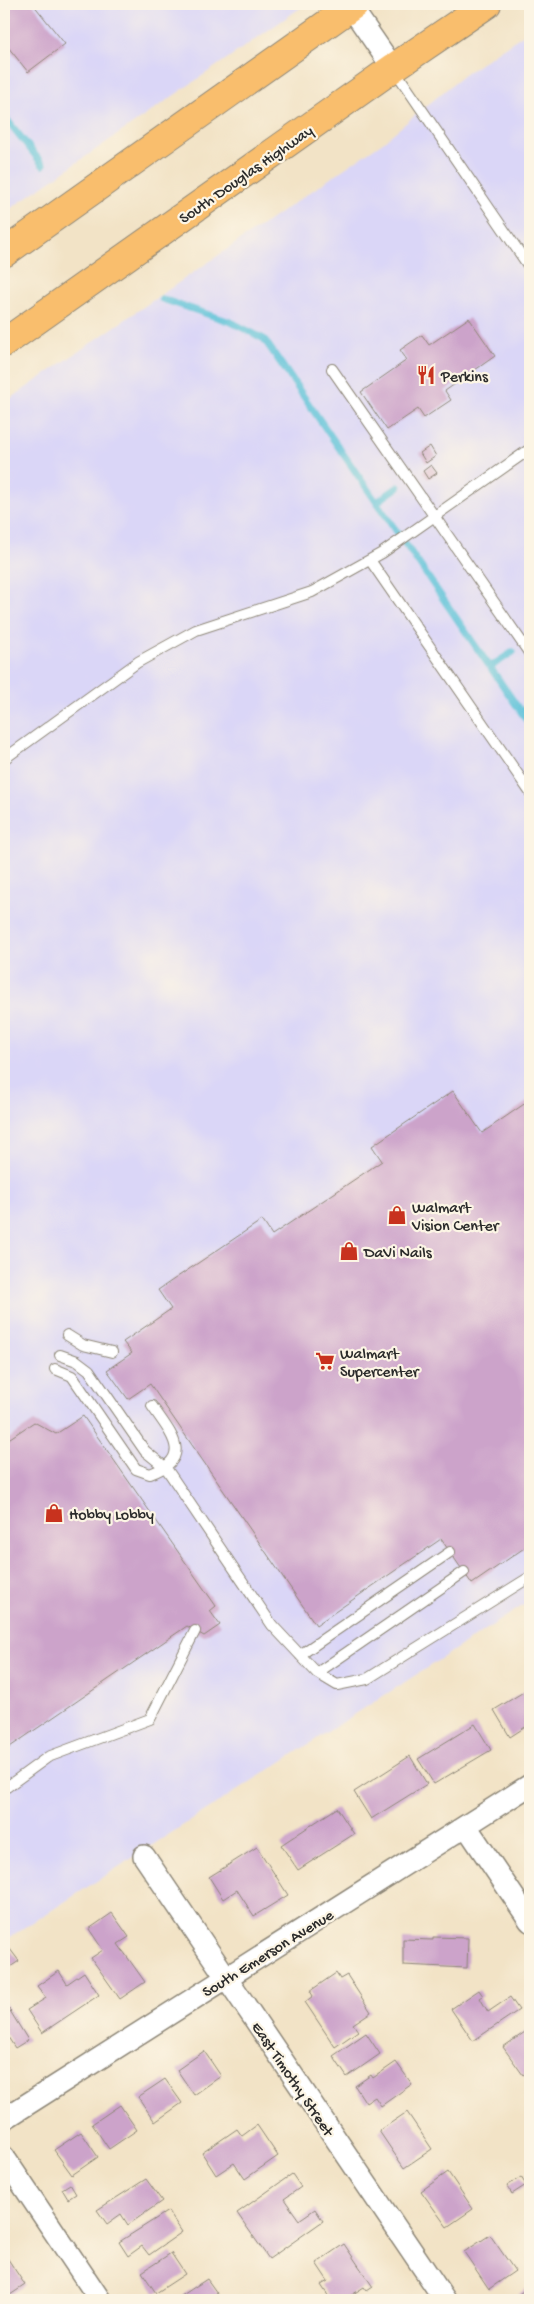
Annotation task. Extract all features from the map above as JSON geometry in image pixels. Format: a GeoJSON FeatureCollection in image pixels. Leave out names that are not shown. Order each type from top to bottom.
{"type":"FeatureCollection","features":[{"type":"Feature","properties":{"kind":"highway","name":"South Douglas Highway"},"geometry":{"type":"LineString","coordinates":[[4,344],[393,68],[487,4]]}},
{"type":"Feature","properties":{"kind":"highway"},"geometry":{"type":"LineString","coordinates":[[4,254],[352,5]]}},
{"type":"Feature","properties":{"kind":"street"},"geometry":{"type":"LineString","coordinates":[[352,5],[393,68]]}},
{"type":"Feature","properties":{"kind":"street","name":"South Emerson Avenue"},"geometry":{"type":"LineString","coordinates":[[4,2119],[530,1785]]}},
{"type":"Feature","properties":{"kind":"street"},"geometry":{"type":"LineString","coordinates":[[466,1826],[530,1920]]}},
{"type":"Feature","properties":{"kind":"street","name":"East Timothy Street"},"geometry":{"type":"LineString","coordinates":[[144,1856],[445,2300]]}},
{"type":"Feature","properties":{"kind":"street"},"geometry":{"type":"LineString","coordinates":[[4,2157],[100,2300]]}},
{"type":"Feature","properties":{"kind":"lane"},"geometry":{"type":"LineString","coordinates":[[393,68],[530,268]]}},
{"type":"Feature","properties":{"kind":"lane"},"geometry":{"type":"LineString","coordinates":[[332,369],[530,654]]}},
{"type":"Feature","properties":{"kind":"lane"},"geometry":{"type":"LineString","coordinates":[[4,759],[138,662],[196,630],[312,592],[382,553],[530,449]]}},
{"type":"Feature","properties":{"kind":"lane"},"geometry":{"type":"LineString","coordinates":[[370,560],[530,792]]}},
{"type":"Feature","properties":{"kind":"lane"},"geometry":{"type":"LineString","coordinates":[[67,1335],[82,1345],[112,1352]]}},
{"type":"Feature","properties":{"kind":"lane"},"geometry":{"type":"LineString","coordinates":[[60,1356],[77,1361],[89,1370],[145,1451],[166,1468],[272,1625],[317,1673],[337,1685],[367,1679],[530,1576]]}},
{"type":"Feature","properties":{"kind":"lane"},"geometry":{"type":"LineString","coordinates":[[55,1369],[72,1376],[136,1469],[150,1474],[166,1468],[177,1454],[176,1441],[152,1406]]}},
{"type":"Feature","properties":{"kind":"lane"},"geometry":{"type":"LineString","coordinates":[[300,1655],[450,1552]]}},
{"type":"Feature","properties":{"kind":"lane"},"geometry":{"type":"LineString","coordinates":[[317,1673],[464,1572]]}},
{"type":"Feature","properties":{"kind":"lane"},"geometry":{"type":"LineString","coordinates":[[4,1789],[48,1757],[150,1718],[195,1631]]}},
{"type":"Feature","properties":{"kind":"shaded area"},"geometry":{"type":"Polygon","coordinates":[[[4,4],[306,4],[4,213],[4,4]]]}},
{"type":"Feature","properties":{"kind":"shaded area"},"geometry":{"type":"Polygon","coordinates":[[[530,30],[530,1601],[4,1941],[4,403],[383,142],[465,74],[530,30]]]}},
{"type":"Feature","properties":{"kind":"building"},"geometry":{"type":"Polygon","coordinates":[[[4,4],[33,4],[65,44],[28,72],[4,42],[4,4]]]}},
{"type":"Feature","properties":{"kind":"building","name":"Perkins"},"geometry":{"type":"Polygon","coordinates":[[[469,318],[495,356],[445,391],[451,400],[424,418],[418,409],[387,430],[361,392],[407,360],[400,350],[422,335],[429,345],[469,318]]]}},
{"type":"Feature","properties":{"kind":"building"},"geometry":{"type":"Polygon","coordinates":[[[430,446],[436,456],[426,463],[420,453],[430,446]]]}},
{"type":"Feature","properties":{"kind":"building"},"geometry":{"type":"Polygon","coordinates":[[[431,465],[437,473],[428,479],[423,471],[431,465]]]}},
{"type":"Feature","properties":{"kind":"building","name":"Walmart Supercenter"},"geometry":{"type":"Polygon","coordinates":[[[453,1091],[482,1133],[530,1100],[530,1544],[472,1584],[441,1539],[316,1625],[150,1384],[128,1399],[107,1370],[132,1353],[123,1342],[171,1309],[158,1290],[262,1220],[272,1235],[382,1161],[372,1146],[453,1091]]]}},
{"type":"Feature","properties":{"kind":"building"},"geometry":{"type":"Polygon","coordinates":[[[83,1416],[216,1606],[210,1611],[220,1625],[204,1636],[187,1626],[4,1751],[4,1442],[34,1422],[56,1434],[83,1416]]]}},
{"type":"Feature","properties":{"kind":"building"},"geometry":{"type":"Polygon","coordinates":[[[530,1688],[530,1724],[510,1737],[494,1710],[530,1688]]]}},
{"type":"Feature","properties":{"kind":"building"},"geometry":{"type":"Polygon","coordinates":[[[475,1724],[491,1750],[434,1784],[418,1759],[475,1724]]]}},
{"type":"Feature","properties":{"kind":"building"},"geometry":{"type":"Polygon","coordinates":[[[410,1756],[427,1784],[371,1819],[354,1792],[410,1756]]]}},
{"type":"Feature","properties":{"kind":"building"},"geometry":{"type":"Polygon","coordinates":[[[337,1808],[354,1834],[298,1870],[281,1845],[337,1808]]]}},
{"type":"Feature","properties":{"kind":"building"},"geometry":{"type":"Polygon","coordinates":[[[257,1847],[288,1895],[254,1916],[237,1890],[223,1899],[209,1877],[257,1847]]]}},
{"type":"Feature","properties":{"kind":"building"},"geometry":{"type":"Polygon","coordinates":[[[112,1913],[129,1937],[118,1944],[145,1982],[120,1999],[91,1958],[103,1950],[89,1929],[112,1913]]]}},
{"type":"Feature","properties":{"kind":"building"},"geometry":{"type":"Polygon","coordinates":[[[433,1937],[468,1938],[467,1968],[403,1965],[403,1939],[433,1940],[433,1937]]]}},
{"type":"Feature","properties":{"kind":"building"},"geometry":{"type":"Polygon","coordinates":[[[10,1949],[19,1961],[7,1969],[4,1964],[4,1953],[10,1949]]]}},
{"type":"Feature","properties":{"kind":"building"},"geometry":{"type":"Polygon","coordinates":[[[59,1971],[67,1984],[84,1972],[99,1995],[42,2033],[27,2010],[46,1998],[37,1986],[59,1971]]]}},
{"type":"Feature","properties":{"kind":"building"},"geometry":{"type":"Polygon","coordinates":[[[336,1973],[340,1979],[347,1975],[371,2012],[353,2024],[358,2031],[335,2047],[305,2002],[313,1996],[310,1991],[336,1973]]]}},
{"type":"Feature","properties":{"kind":"building"},"geometry":{"type":"Polygon","coordinates":[[[479,1990],[483,1996],[480,1998],[488,2012],[510,1997],[519,2010],[473,2041],[451,2009],[479,1990]]]}},
{"type":"Feature","properties":{"kind":"building"},"geometry":{"type":"Polygon","coordinates":[[[4,2001],[28,2040],[15,2048],[6,2034],[4,2036],[4,2001]]]}},
{"type":"Feature","properties":{"kind":"building"},"geometry":{"type":"Polygon","coordinates":[[[528,2030],[530,2034],[530,2079],[526,2073],[523,2075],[503,2047],[528,2030]]]}},
{"type":"Feature","properties":{"kind":"building"},"geometry":{"type":"Polygon","coordinates":[[[366,2033],[380,2054],[347,2077],[333,2056],[366,2033]]]}},
{"type":"Feature","properties":{"kind":"building"},"geometry":{"type":"Polygon","coordinates":[[[204,2051],[221,2076],[194,2095],[177,2070],[204,2051]]]}},
{"type":"Feature","properties":{"kind":"building"},"geometry":{"type":"Polygon","coordinates":[[[396,2062],[412,2084],[381,2106],[375,2097],[366,2103],[355,2086],[371,2075],[373,2078],[396,2062]]]}},
{"type":"Feature","properties":{"kind":"building"},"geometry":{"type":"Polygon","coordinates":[[[165,2079],[182,2103],[155,2122],[138,2097],[165,2079]]]}},
{"type":"Feature","properties":{"kind":"building"},"geometry":{"type":"Polygon","coordinates":[[[120,2105],[137,2130],[109,2149],[92,2124],[120,2105]]]}},
{"type":"Feature","properties":{"kind":"building"},"geometry":{"type":"Polygon","coordinates":[[[407,2112],[432,2149],[404,2168],[379,2131],[407,2112]]]}},
{"type":"Feature","properties":{"kind":"building"},"geometry":{"type":"Polygon","coordinates":[[[257,2125],[278,2156],[245,2179],[234,2163],[216,2175],[202,2153],[237,2129],[242,2136],[257,2125]]]}},
{"type":"Feature","properties":{"kind":"building"},"geometry":{"type":"Polygon","coordinates":[[[81,2132],[98,2157],[72,2175],[54,2150],[81,2132]]]}},
{"type":"Feature","properties":{"kind":"building"},"geometry":{"type":"Polygon","coordinates":[[[448,2172],[473,2209],[447,2227],[421,2191],[448,2172]]]}},
{"type":"Feature","properties":{"kind":"building"},"geometry":{"type":"Polygon","coordinates":[[[292,2174],[301,2187],[284,2199],[299,2220],[315,2209],[323,2221],[269,2259],[237,2213],[292,2174]]]}},
{"type":"Feature","properties":{"kind":"building"},"geometry":{"type":"Polygon","coordinates":[[[521,2177],[526,2185],[512,2194],[507,2186],[521,2177]]]}},
{"type":"Feature","properties":{"kind":"building"},"geometry":{"type":"Polygon","coordinates":[[[146,2179],[162,2201],[128,2225],[121,2214],[107,2224],[97,2210],[146,2179]]]}},
{"type":"Feature","properties":{"kind":"building"},"geometry":{"type":"Polygon","coordinates":[[[70,2184],[76,2194],[68,2199],[62,2189],[70,2184]]]}},
{"type":"Feature","properties":{"kind":"building"},"geometry":{"type":"Polygon","coordinates":[[[168,2211],[182,2232],[149,2255],[142,2246],[128,2256],[119,2242],[168,2211]]]}},
{"type":"Feature","properties":{"kind":"building"},"geometry":{"type":"Polygon","coordinates":[[[490,2235],[515,2271],[489,2289],[464,2252],[490,2235]]]}},
{"type":"Feature","properties":{"kind":"building"},"geometry":{"type":"Polygon","coordinates":[[[344,2244],[373,2287],[367,2291],[364,2287],[344,2300],[340,2297],[331,2300],[321,2285],[328,2281],[316,2263],[344,2244]]]}},
{"type":"Feature","properties":{"kind":"building"},"geometry":{"type":"Polygon","coordinates":[[[4,2253],[25,2285],[4,2299],[4,2253]]]}},
{"type":"Feature","properties":{"kind":"building"},"geometry":{"type":"Polygon","coordinates":[[[171,2253],[185,2274],[156,2293],[142,2272],[171,2253]]]}},
{"type":"Feature","properties":{"kind":"building"},"geometry":{"type":"Polygon","coordinates":[[[207,2279],[222,2300],[175,2300],[207,2279]]]}},
{"type":"Feature","properties":{"kind":"building"},"geometry":{"type":"Polygon","coordinates":[[[530,2286],[530,2300],[523,2300],[519,2294],[530,2286]]]}},
{"type":"Feature","properties":{"kind":"waterway"},"geometry":{"type":"LineString","coordinates":[[4,116],[43,165]]}},
{"type":"Feature","properties":{"kind":"waterway"},"geometry":{"type":"LineString","coordinates":[[162,299],[231,322],[264,339],[530,725]]}},
{"type":"Feature","properties":{"kind":"waterway"},"geometry":{"type":"LineString","coordinates":[[377,502],[398,487]]}},
{"type":"Feature","properties":{"kind":"waterway"},"geometry":{"type":"LineString","coordinates":[[490,667],[513,652]]}},
{"type":"Feature","properties":{"kind":"waterway"},"geometry":{"type":"LineString","coordinates":[[521,712],[530,706]]}},
{"type":"Feature","properties":{"kind":"place","name":"Perkins"},"geometry":{"type":"Point","coordinates":[426,375]}},
{"type":"Feature","properties":{"kind":"place","name":"Walmart Vision Center"},"geometry":{"type":"Point","coordinates":[397,1215]}},
{"type":"Feature","properties":{"kind":"place","name":"DaVi Nails"},"geometry":{"type":"Point","coordinates":[349,1251]}},
{"type":"Feature","properties":{"kind":"place","name":"Walmart Supercenter"},"geometry":{"type":"Point","coordinates":[325,1361]}},
{"type":"Feature","properties":{"kind":"place","name":"Hobby Lobby"},"geometry":{"type":"Point","coordinates":[54,1513]}}]}
